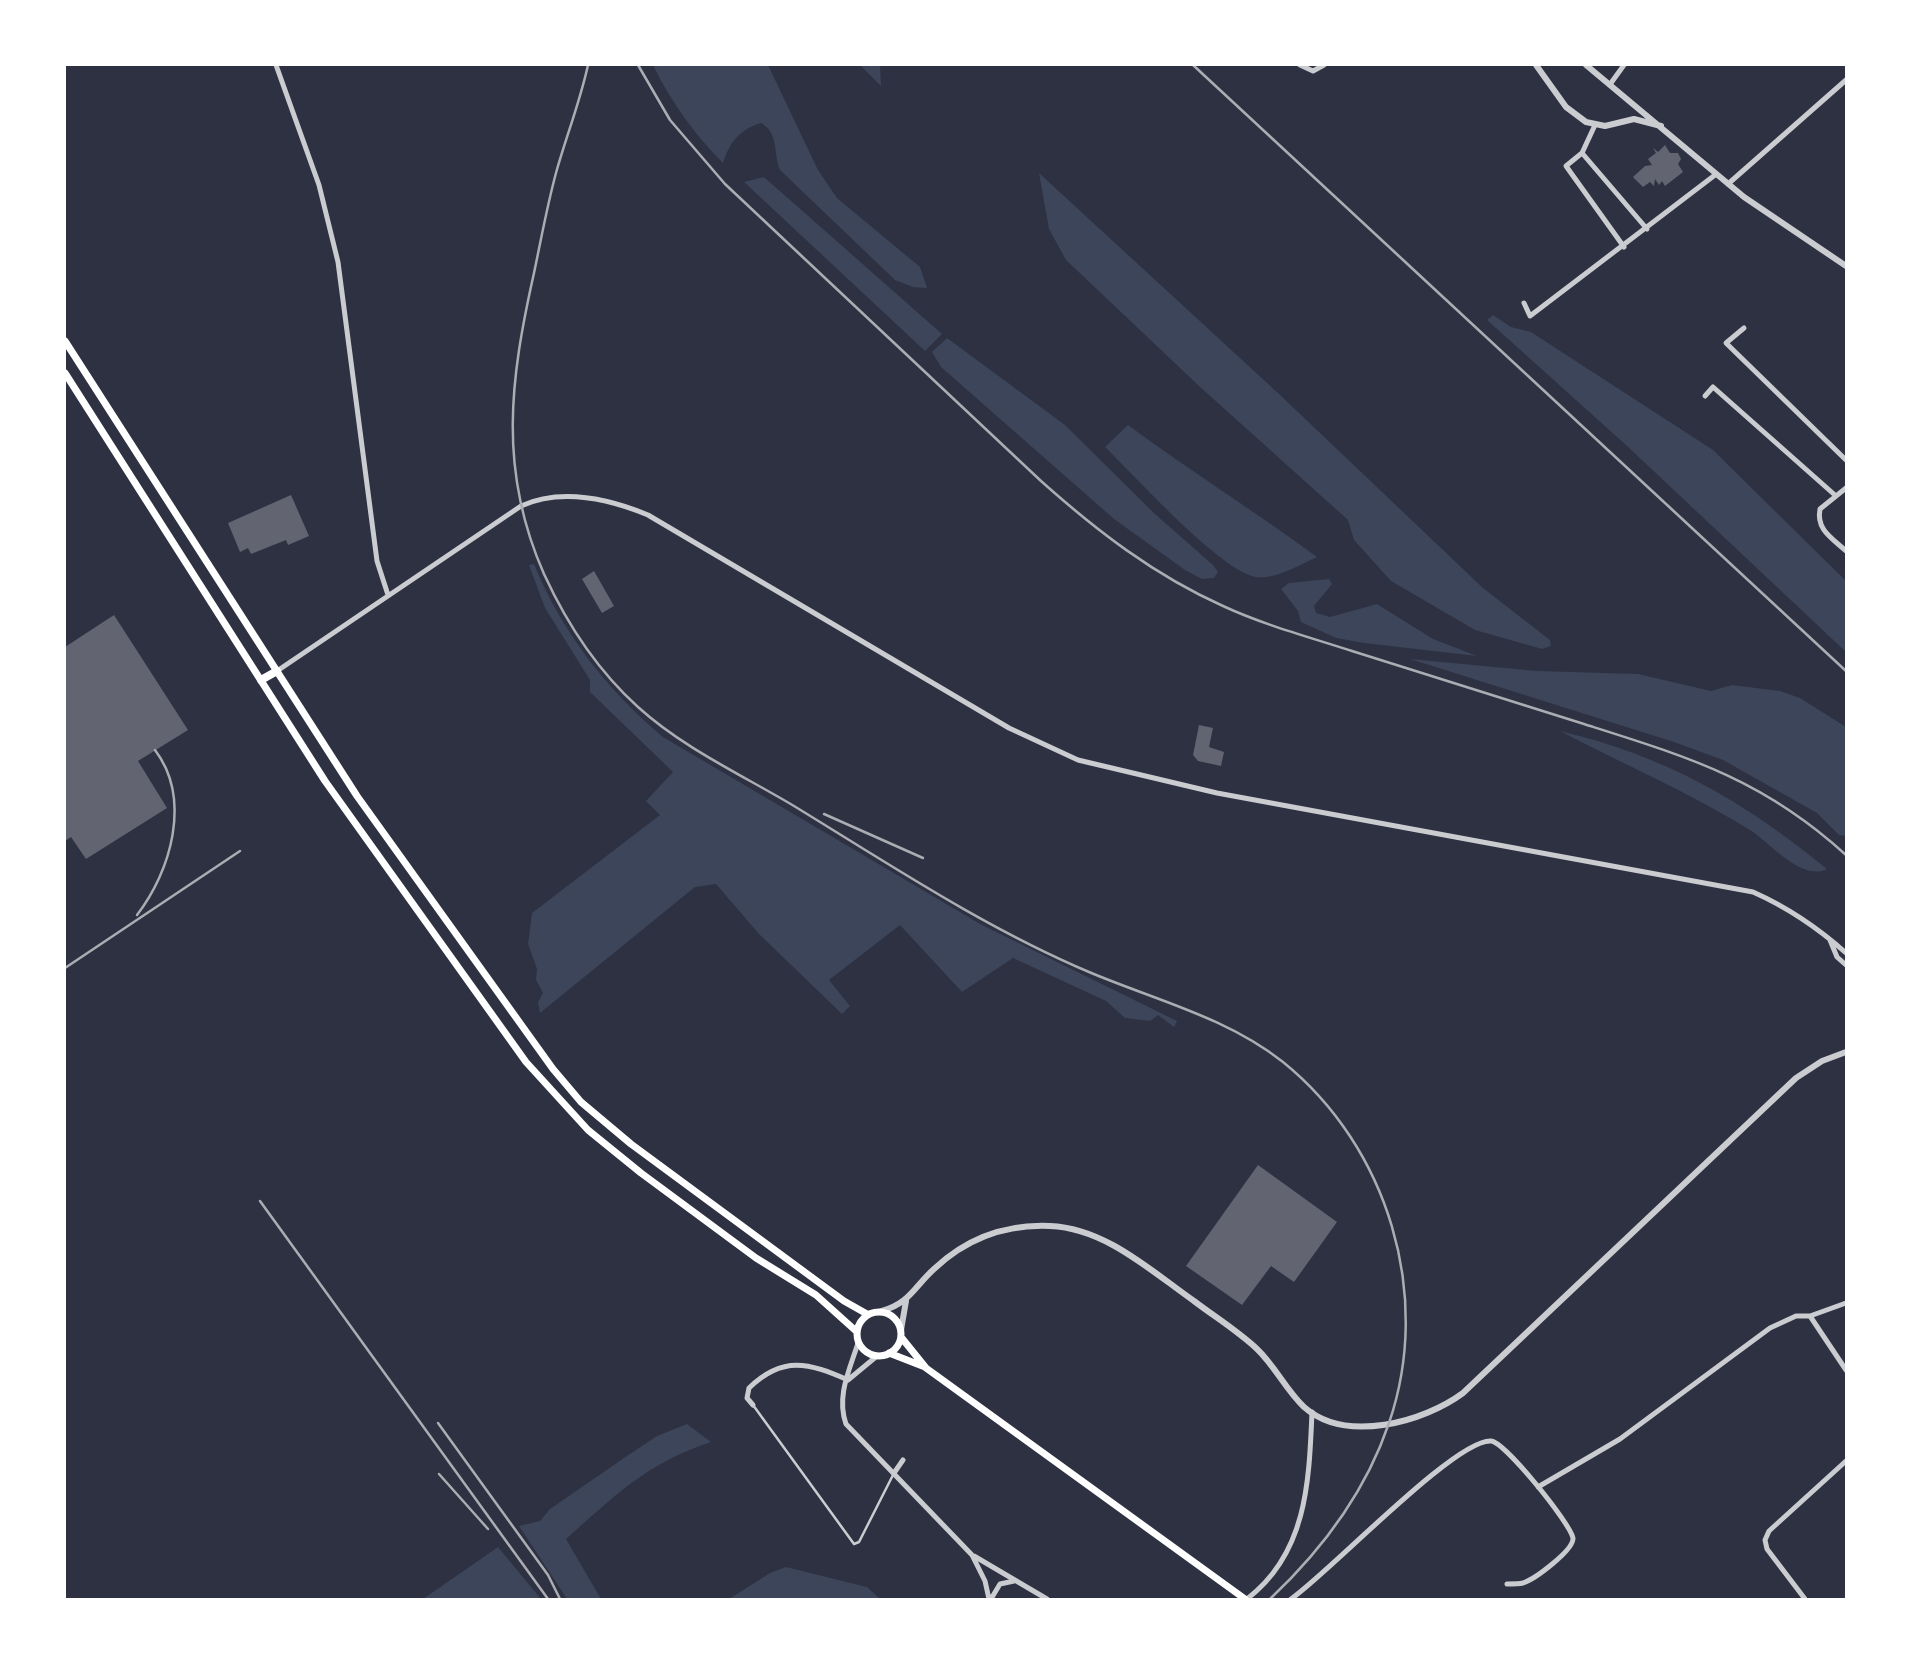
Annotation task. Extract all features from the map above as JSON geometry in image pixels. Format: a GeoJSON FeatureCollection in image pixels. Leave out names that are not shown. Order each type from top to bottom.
{"type":"FeatureCollection","features":[{"type":"Feature","properties":{"kind":"main road"},"geometry":{"type":"LineString","coordinates":[[65,341],[357,796],[540,1052],[581,1102],[711,1204],[844,1301],[867,1314],[882,1311],[894,1317],[901,1333],[926,1368]]}},
{"type":"Feature","properties":{"kind":"main road"},"geometry":{"type":"LineString","coordinates":[[65,373],[325,781],[502,1030],[562,1105],[640,1173],[717,1231],[816,1295],[856,1331],[858,1343],[866,1352],[877,1356],[889,1353],[897,1347],[901,1333]]}},
{"type":"Feature","properties":{"kind":"main road"},"geometry":{"type":"LineString","coordinates":[[261,680],[277,671]]}},
{"type":"Feature","properties":{"kind":"main road"},"geometry":{"type":"LineString","coordinates":[[856,1331],[867,1314]]}},
{"type":"Feature","properties":{"kind":"main road"},"geometry":{"type":"LineString","coordinates":[[889,1353],[926,1368],[1246,1599]]}},
{"type":"Feature","properties":{"kind":"street"},"geometry":{"type":"LineString","coordinates":[[275,65],[331,227],[338,262],[377,561],[387,595]]}},
{"type":"Feature","properties":{"kind":"street"},"geometry":{"type":"LineString","coordinates":[[1300,65],[1313,71],[1324,65]]}},
{"type":"Feature","properties":{"kind":"street"},"geometry":{"type":"LineString","coordinates":[[1536,65],[1566,107],[1578,118],[1595,125],[1621,124],[1634,119],[1663,127]]}},
{"type":"Feature","properties":{"kind":"street"},"geometry":{"type":"LineString","coordinates":[[1586,65],[1634,102],[1715,175],[1846,266]]}},
{"type":"Feature","properties":{"kind":"street"},"geometry":{"type":"LineString","coordinates":[[1611,83],[1623,65]]}},
{"type":"Feature","properties":{"kind":"street"},"geometry":{"type":"LineString","coordinates":[[1728,184],[1846,80]]}},
{"type":"Feature","properties":{"kind":"street"},"geometry":{"type":"LineString","coordinates":[[1634,102],[1634,119]]}},
{"type":"Feature","properties":{"kind":"street"},"geometry":{"type":"LineString","coordinates":[[1595,125],[1582,153],[1566,166],[1624,247]]}},
{"type":"Feature","properties":{"kind":"street"},"geometry":{"type":"LineString","coordinates":[[1582,153],[1647,229]]}},
{"type":"Feature","properties":{"kind":"street"},"geometry":{"type":"LineString","coordinates":[[1524,303],[1530,316],[1624,247],[1715,175]]}},
{"type":"Feature","properties":{"kind":"street"},"geometry":{"type":"LineString","coordinates":[[1744,328],[1726,343],[1846,460]]}},
{"type":"Feature","properties":{"kind":"street"},"geometry":{"type":"LineString","coordinates":[[1705,396],[1713,387],[1836,496]]}},
{"type":"Feature","properties":{"kind":"street"},"geometry":{"type":"LineString","coordinates":[[1846,488],[1820,509],[1818,519],[1822,529],[1846,551]]}},
{"type":"Feature","properties":{"kind":"street"},"geometry":{"type":"LineString","coordinates":[[277,671],[529,502],[556,497],[607,501],[648,515],[1009,728],[1078,760],[1217,793],[1754,892],[1787,907],[1829,937],[1846,953]]}},
{"type":"Feature","properties":{"kind":"street"},"geometry":{"type":"LineString","coordinates":[[1829,937],[1837,957],[1846,965]]}},
{"type":"Feature","properties":{"kind":"street"},"geometry":{"type":"LineString","coordinates":[[882,1311],[906,1301],[933,1270],[956,1251],[998,1229],[1067,1227],[1097,1237],[1132,1257],[1231,1328],[1258,1350],[1312,1412],[1343,1424],[1371,1425],[1422,1416],[1448,1404],[1796,1078],[1822,1061],[1846,1052]]}},
{"type":"Feature","properties":{"kind":"street"},"geometry":{"type":"LineString","coordinates":[[901,1333],[906,1301]]}},
{"type":"Feature","properties":{"kind":"street"},"geometry":{"type":"LineString","coordinates":[[1538,1487],[1620,1439],[1770,1328],[1796,1316],[1810,1317],[1846,1303]]}},
{"type":"Feature","properties":{"kind":"street"},"geometry":{"type":"LineString","coordinates":[[1810,1317],[1846,1370]]}},
{"type":"Feature","properties":{"kind":"street"},"geometry":{"type":"LineString","coordinates":[[858,1343],[841,1401],[846,1424],[972,1555],[1047,1599]]}},
{"type":"Feature","properties":{"kind":"street"},"geometry":{"type":"LineString","coordinates":[[848,1380],[877,1356]]}},
{"type":"Feature","properties":{"kind":"street"},"geometry":{"type":"LineString","coordinates":[[753,1405],[747,1398],[749,1388],[777,1368],[790,1365],[814,1366],[848,1380]]}},
{"type":"Feature","properties":{"kind":"street"},"geometry":{"type":"LineString","coordinates":[[1246,1599],[1266,1582],[1289,1553],[1301,1519],[1309,1481],[1312,1412]]}},
{"type":"Feature","properties":{"kind":"street"},"geometry":{"type":"LineString","coordinates":[[1291,1599],[1330,1569],[1440,1469],[1475,1447],[1492,1441],[1501,1445],[1538,1487],[1570,1532],[1573,1541],[1570,1550],[1524,1583],[1507,1584]]}},
{"type":"Feature","properties":{"kind":"street"},"geometry":{"type":"LineString","coordinates":[[894,1474],[903,1460]]}},
{"type":"Feature","properties":{"kind":"street"},"geometry":{"type":"LineString","coordinates":[[1805,1599],[1768,1549],[1765,1540],[1778,1522],[1846,1461]]}},
{"type":"Feature","properties":{"kind":"street"},"geometry":{"type":"LineString","coordinates":[[972,1555],[985,1581],[990,1599]]}},
{"type":"Feature","properties":{"kind":"street"},"geometry":{"type":"LineString","coordinates":[[990,1599],[1000,1584],[1015,1581]]}},
{"type":"Feature","properties":{"kind":"lane"},"geometry":{"type":"LineString","coordinates":[[753,1405],[854,1544],[859,1542],[868,1528],[894,1474]]}},
{"type":"Feature","properties":{"kind":"shaded area"},"geometry":{"type":"Polygon","coordinates":[[[653,65],[768,65],[818,170],[837,198],[920,267],[927,288],[913,287],[895,280],[780,170],[771,132],[761,123],[736,138],[723,163],[684,117],[653,65]]]}},
{"type":"Feature","properties":{"kind":"shaded area"},"geometry":{"type":"Polygon","coordinates":[[[860,65],[880,65],[881,86],[860,65]]]}},
{"type":"Feature","properties":{"kind":"shaded area"},"geometry":{"type":"Polygon","coordinates":[[[1039,173],[1278,393],[1483,588],[1550,640],[1551,646],[1542,649],[1475,630],[1391,581],[1354,540],[1348,520],[1199,386],[1066,260],[1049,229],[1039,173]]]}},
{"type":"Feature","properties":{"kind":"shaded area"},"geometry":{"type":"Polygon","coordinates":[[[764,177],[942,334],[925,351],[744,182],[764,177]]]}},
{"type":"Feature","properties":{"kind":"shaded area"},"geometry":{"type":"Polygon","coordinates":[[[1493,315],[1511,327],[1531,332],[1713,450],[1846,581],[1846,652],[1627,446],[1487,320],[1493,315]]]}},
{"type":"Feature","properties":{"kind":"shaded area"},"geometry":{"type":"Polygon","coordinates":[[[947,338],[1065,425],[1155,514],[1213,565],[1218,572],[1214,578],[1202,579],[1185,570],[1114,519],[941,367],[932,352],[947,338]]]}},
{"type":"Feature","properties":{"kind":"shaded area"},"geometry":{"type":"Polygon","coordinates":[[[1128,425],[1317,557],[1287,571],[1263,577],[1240,571],[1221,558],[1178,520],[1105,447],[1128,425]]]}},
{"type":"Feature","properties":{"kind":"shaded area"},"geometry":{"type":"Polygon","coordinates":[[[534,564],[558,613],[588,658],[623,700],[663,737],[982,925],[1177,1021],[1174,1027],[1158,1015],[1150,1021],[1125,1018],[1106,1001],[1013,958],[962,992],[900,925],[829,980],[850,1006],[842,1014],[759,934],[716,884],[695,887],[540,1013],[538,1002],[543,993],[536,980],[537,969],[528,944],[532,913],[660,815],[646,801],[673,772],[590,692],[590,680],[545,608],[529,565],[534,564]]]}},
{"type":"Feature","properties":{"kind":"shaded area"},"geometry":{"type":"Polygon","coordinates":[[[1329,579],[1332,584],[1314,606],[1316,613],[1330,617],[1377,604],[1433,639],[1477,656],[1336,638],[1301,622],[1298,611],[1281,589],[1289,583],[1329,579]]]}},
{"type":"Feature","properties":{"kind":"shaded area"},"geometry":{"type":"Polygon","coordinates":[[[1410,659],[1537,671],[1638,674],[1711,691],[1732,685],[1780,691],[1800,698],[1846,727],[1846,836],[1839,835],[1817,813],[1723,760],[1410,659]]]}},
{"type":"Feature","properties":{"kind":"shaded area"},"geometry":{"type":"Polygon","coordinates":[[[1560,731],[1635,754],[1702,784],[1765,822],[1827,869],[1817,872],[1797,866],[1727,816],[1560,731]]]}},
{"type":"Feature","properties":{"kind":"shaded area"},"geometry":{"type":"Polygon","coordinates":[[[687,1424],[711,1442],[668,1460],[632,1482],[566,1539],[601,1599],[567,1599],[519,1526],[540,1521],[550,1509],[657,1436],[687,1424]]]}},
{"type":"Feature","properties":{"kind":"shaded area"},"geometry":{"type":"Polygon","coordinates":[[[498,1547],[541,1599],[423,1599],[498,1547]]]}},
{"type":"Feature","properties":{"kind":"shaded area"},"geometry":{"type":"Polygon","coordinates":[[[786,1567],[867,1587],[880,1599],[729,1599],[770,1573],[786,1567]]]}},
{"type":"Feature","properties":{"kind":"building"},"geometry":{"type":"Polygon","coordinates":[[[1665,145],[1670,153],[1678,153],[1681,159],[1678,164],[1683,172],[1665,186],[1662,181],[1659,185],[1655,179],[1654,186],[1650,182],[1643,187],[1633,177],[1645,166],[1652,165],[1648,159],[1656,153],[1653,148],[1658,152],[1665,145]]]}},
{"type":"Feature","properties":{"kind":"building"},"geometry":{"type":"Polygon","coordinates":[[[291,495],[309,536],[288,545],[286,540],[251,554],[248,548],[240,552],[228,523],[291,495]]]}},
{"type":"Feature","properties":{"kind":"building"},"geometry":{"type":"Polygon","coordinates":[[[594,571],[614,606],[602,613],[582,579],[594,571]]]}},
{"type":"Feature","properties":{"kind":"building"},"geometry":{"type":"Polygon","coordinates":[[[114,615],[188,730],[138,761],[167,808],[86,859],[71,837],[65,841],[65,647],[114,615]]]}},
{"type":"Feature","properties":{"kind":"building"},"geometry":{"type":"Polygon","coordinates":[[[1199,725],[1213,728],[1209,747],[1224,752],[1221,766],[1198,761],[1193,755],[1199,725]]]}},
{"type":"Feature","properties":{"kind":"building"},"geometry":{"type":"Polygon","coordinates":[[[1258,1165],[1337,1222],[1294,1282],[1271,1266],[1242,1305],[1186,1266],[1258,1165]]]}},
{"type":"Feature","properties":{"kind":"railway"},"geometry":{"type":"LineString","coordinates":[[588,65],[544,223],[519,351],[513,425],[514,461],[529,536],[553,593],[584,645],[609,678],[655,722],[713,760],[938,894],[1050,955],[1214,1021],[1261,1046],[1283,1062],[1320,1097],[1350,1136],[1374,1180],[1392,1226],[1402,1275],[1406,1325],[1401,1374],[1389,1423],[1355,1496],[1324,1540],[1270,1599]]}},
{"type":"Feature","properties":{"kind":"railway"},"geometry":{"type":"LineString","coordinates":[[638,65],[670,120],[725,184],[1041,481],[1127,551],[1198,594],[1270,625],[1622,736],[1723,773],[1785,807],[1846,855]]}},
{"type":"Feature","properties":{"kind":"railway"},"geometry":{"type":"LineString","coordinates":[[1193,65],[1846,671]]}},
{"type":"Feature","properties":{"kind":"railway"},"geometry":{"type":"LineString","coordinates":[[137,915],[159,878],[173,834],[173,790],[166,769],[155,750]]}},
{"type":"Feature","properties":{"kind":"railway"},"geometry":{"type":"LineString","coordinates":[[824,814],[923,858]]}},
{"type":"Feature","properties":{"kind":"railway"},"geometry":{"type":"LineString","coordinates":[[65,968],[240,851]]}},
{"type":"Feature","properties":{"kind":"railway"},"geometry":{"type":"LineString","coordinates":[[260,1201],[548,1599]]}},
{"type":"Feature","properties":{"kind":"railway"},"geometry":{"type":"LineString","coordinates":[[438,1423],[548,1575],[560,1599]]}},
{"type":"Feature","properties":{"kind":"railway"},"geometry":{"type":"LineString","coordinates":[[439,1474],[488,1529]]}}]}
